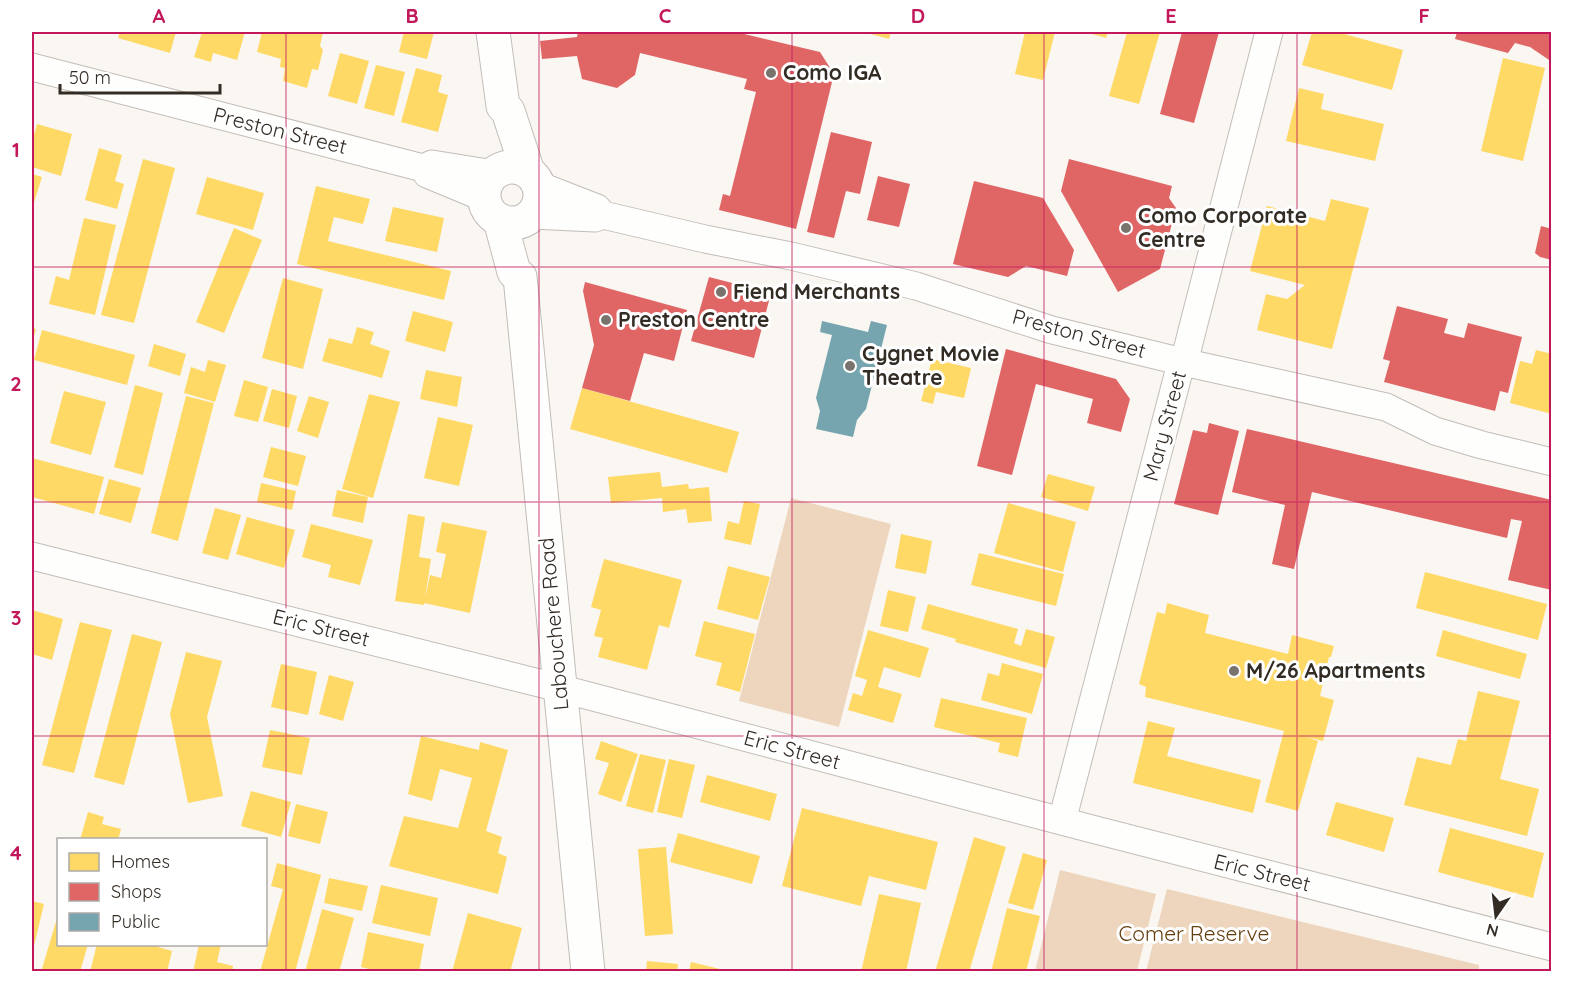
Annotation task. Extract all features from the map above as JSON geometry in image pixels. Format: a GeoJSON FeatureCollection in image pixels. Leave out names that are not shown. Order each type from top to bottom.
{"type":"FeatureCollection","features":[{"type":"Feature","properties":{"kind":"main road","name":"Labouchere Road"},"geometry":{"type":"LineString","coordinates":[[492,32],[503,106],[498,112],[526,270],[520,277],[588,972]]}},
{"type":"Feature","properties":{"kind":"street","name":"Mary Street"},"geometry":{"type":"LineString","coordinates":[[1062,821],[1269,32]]}},
{"type":"Feature","properties":{"kind":"street","name":"Preston Street"},"geometry":{"type":"LineString","coordinates":[[32,67],[423,168],[428,175],[513,194],[597,208],[603,215],[916,286],[1052,330],[1386,407],[1435,431],[1551,462]]}},
{"type":"Feature","properties":{"kind":"street","name":"Eric Street"},"geometry":{"type":"LineString","coordinates":[[32,556],[559,688],[1551,947]]}},
{"type":"Feature","properties":{"kind":"green space"},"geometry":{"type":"Polygon","coordinates":[[[791,498],[891,524],[839,727],[739,701],[791,498]]]}},
{"type":"Feature","properties":{"kind":"green space"},"geometry":{"type":"Polygon","coordinates":[[[1060,870],[1156,894],[1137,971],[1035,971],[1060,870]]]}},
{"type":"Feature","properties":{"kind":"green space","name":"Comer Reserve"},"geometry":{"type":"Polygon","coordinates":[[[1167,889],[1479,965],[1479,971],[1146,971],[1167,889]]]}},
{"type":"Feature","properties":{"kind":"building: Homes"},"geometry":{"type":"Polygon","coordinates":[[[120,32],[176,32],[170,53],[118,38],[120,32]]]}},
{"type":"Feature","properties":{"kind":"building: Homes"},"geometry":{"type":"Polygon","coordinates":[[[202,32],[245,32],[237,60],[213,53],[211,62],[194,57],[202,32]]]}},
{"type":"Feature","properties":{"kind":"building: Homes"},"geometry":{"type":"Polygon","coordinates":[[[262,32],[323,32],[320,46],[323,50],[318,70],[312,69],[307,88],[283,81],[285,68],[280,67],[281,59],[257,52],[262,32]]]}},
{"type":"Feature","properties":{"kind":"building: Homes"},"geometry":{"type":"Polygon","coordinates":[[[404,32],[434,32],[427,59],[399,52],[404,32]]]}},
{"type":"Feature","properties":{"kind":"building: Homes"},"geometry":{"type":"Polygon","coordinates":[[[863,32],[891,32],[889,39],[863,32]]]}},
{"type":"Feature","properties":{"kind":"building: Homes"},"geometry":{"type":"Polygon","coordinates":[[[1025,32],[1055,32],[1043,80],[1015,74],[1025,32]]]}},
{"type":"Feature","properties":{"kind":"building: Homes"},"geometry":{"type":"Polygon","coordinates":[[[1085,32],[1108,32],[1106,38],[1085,32]]]}},
{"type":"Feature","properties":{"kind":"building: Homes"},"geometry":{"type":"Polygon","coordinates":[[[1127,32],[1160,32],[1139,104],[1109,96],[1127,32]]]}},
{"type":"Feature","properties":{"kind":"building: Homes"},"geometry":{"type":"Polygon","coordinates":[[[1312,32],[1337,32],[1403,50],[1392,90],[1302,65],[1312,32]]]}},
{"type":"Feature","properties":{"kind":"building: Homes"},"geometry":{"type":"Polygon","coordinates":[[[340,53],[369,61],[357,104],[328,96],[340,53]]]}},
{"type":"Feature","properties":{"kind":"building: Homes"},"geometry":{"type":"Polygon","coordinates":[[[1503,58],[1545,68],[1523,161],[1481,151],[1503,58]]]}},
{"type":"Feature","properties":{"kind":"building: Homes"},"geometry":{"type":"Polygon","coordinates":[[[376,65],[405,72],[394,116],[364,108],[376,65]]]}},
{"type":"Feature","properties":{"kind":"building: Homes"},"geometry":{"type":"Polygon","coordinates":[[[416,68],[442,75],[438,92],[448,95],[438,132],[401,122],[416,68]]]}},
{"type":"Feature","properties":{"kind":"building: Homes"},"geometry":{"type":"Polygon","coordinates":[[[1299,88],[1324,94],[1321,109],[1384,124],[1375,161],[1286,141],[1299,88]]]}},
{"type":"Feature","properties":{"kind":"building: Homes"},"geometry":{"type":"Polygon","coordinates":[[[37,124],[72,134],[61,176],[32,167],[32,142],[37,124]]]}},
{"type":"Feature","properties":{"kind":"building: Homes"},"geometry":{"type":"Polygon","coordinates":[[[99,148],[122,155],[115,181],[124,184],[117,209],[85,200],[99,148]]]}},
{"type":"Feature","properties":{"kind":"building: Homes"},"geometry":{"type":"Polygon","coordinates":[[[143,159],[175,168],[134,323],[101,315],[143,159]]]}},
{"type":"Feature","properties":{"kind":"building: Homes"},"geometry":{"type":"Polygon","coordinates":[[[32,174],[42,177],[32,209],[32,174]]]}},
{"type":"Feature","properties":{"kind":"building: Homes"},"geometry":{"type":"Polygon","coordinates":[[[207,177],[264,193],[253,230],[196,214],[207,177]]]}},
{"type":"Feature","properties":{"kind":"building: Homes"},"geometry":{"type":"Polygon","coordinates":[[[316,186],[370,199],[363,224],[334,217],[328,241],[451,271],[444,300],[297,264],[316,186]]]}},
{"type":"Feature","properties":{"kind":"building: Homes"},"geometry":{"type":"Polygon","coordinates":[[[1331,199],[1369,208],[1332,349],[1257,330],[1266,294],[1287,299],[1305,285],[1250,271],[1267,206],[1325,221],[1331,199]]]}},
{"type":"Feature","properties":{"kind":"building: Homes"},"geometry":{"type":"Polygon","coordinates":[[[393,207],[444,218],[437,252],[385,241],[393,207]]]}},
{"type":"Feature","properties":{"kind":"building: Homes"},"geometry":{"type":"Polygon","coordinates":[[[84,218],[116,225],[95,315],[49,304],[56,276],[69,280],[84,218]]]}},
{"type":"Feature","properties":{"kind":"building: Homes"},"geometry":{"type":"Polygon","coordinates":[[[234,228],[262,240],[224,333],[196,322],[234,228]]]}},
{"type":"Feature","properties":{"kind":"building: Homes"},"geometry":{"type":"Polygon","coordinates":[[[283,278],[323,289],[303,369],[262,358],[283,278]]]}},
{"type":"Feature","properties":{"kind":"building: Homes"},"geometry":{"type":"Polygon","coordinates":[[[413,311],[453,322],[445,352],[405,341],[413,311]]]}},
{"type":"Feature","properties":{"kind":"building: Homes"},"geometry":{"type":"Polygon","coordinates":[[[357,327],[374,332],[370,344],[390,351],[382,378],[322,361],[329,338],[352,344],[357,327]]]}},
{"type":"Feature","properties":{"kind":"building: Homes"},"geometry":{"type":"Polygon","coordinates":[[[32,328],[36,329],[32,343],[32,328]]]}},
{"type":"Feature","properties":{"kind":"building: Homes"},"geometry":{"type":"Polygon","coordinates":[[[42,330],[135,355],[127,385],[34,360],[42,330]]]}},
{"type":"Feature","properties":{"kind":"building: Homes"},"geometry":{"type":"Polygon","coordinates":[[[154,344],[186,354],[180,376],[148,366],[154,344]]]}},
{"type":"Feature","properties":{"kind":"building: Homes"},"geometry":{"type":"Polygon","coordinates":[[[1536,350],[1552,354],[1552,414],[1510,403],[1520,361],[1532,364],[1536,350]]]}},
{"type":"Feature","properties":{"kind":"building: Homes"},"geometry":{"type":"Polygon","coordinates":[[[932,359],[971,368],[964,398],[936,392],[933,404],[921,401],[932,359]]]}},
{"type":"Feature","properties":{"kind":"building: Homes"},"geometry":{"type":"Polygon","coordinates":[[[208,360],[226,365],[215,402],[184,393],[191,367],[205,372],[208,360]]]}},
{"type":"Feature","properties":{"kind":"building: Homes"},"geometry":{"type":"Polygon","coordinates":[[[426,370],[462,377],[457,407],[420,399],[426,370]]]}},
{"type":"Feature","properties":{"kind":"building: Homes"},"geometry":{"type":"Polygon","coordinates":[[[244,380],[268,387],[258,422],[234,416],[244,380]]]}},
{"type":"Feature","properties":{"kind":"building: Homes"},"geometry":{"type":"Polygon","coordinates":[[[135,385],[163,393],[143,475],[114,467],[135,385]]]}},
{"type":"Feature","properties":{"kind":"building: Homes"},"geometry":{"type":"Polygon","coordinates":[[[582,388],[739,432],[727,473],[570,429],[582,388]]]}},
{"type":"Feature","properties":{"kind":"building: Homes"},"geometry":{"type":"Polygon","coordinates":[[[272,389],[297,396],[289,428],[263,421],[272,389]]]}},
{"type":"Feature","properties":{"kind":"building: Homes"},"geometry":{"type":"Polygon","coordinates":[[[64,391],[106,402],[91,455],[50,443],[64,391]]]}},
{"type":"Feature","properties":{"kind":"building: Homes"},"geometry":{"type":"Polygon","coordinates":[[[369,394],[400,402],[373,498],[342,489],[369,394]]]}},
{"type":"Feature","properties":{"kind":"building: Homes"},"geometry":{"type":"Polygon","coordinates":[[[186,396],[214,403],[178,541],[151,533],[186,396]]]}},
{"type":"Feature","properties":{"kind":"building: Homes"},"geometry":{"type":"Polygon","coordinates":[[[309,396],[329,402],[318,438],[297,431],[309,396]]]}},
{"type":"Feature","properties":{"kind":"building: Homes"},"geometry":{"type":"Polygon","coordinates":[[[438,417],[473,425],[459,486],[424,478],[438,417]]]}},
{"type":"Feature","properties":{"kind":"building: Homes"},"geometry":{"type":"Polygon","coordinates":[[[271,447],[306,456],[298,486],[263,477],[271,447]]]}},
{"type":"Feature","properties":{"kind":"building: Homes"},"geometry":{"type":"Polygon","coordinates":[[[32,458],[104,477],[94,514],[32,497],[32,458]]]}},
{"type":"Feature","properties":{"kind":"building: Homes"},"geometry":{"type":"Polygon","coordinates":[[[660,472],[662,487],[688,484],[689,489],[709,487],[712,521],[688,523],[686,509],[663,512],[662,498],[611,503],[608,477],[660,472]]]}},
{"type":"Feature","properties":{"kind":"building: Homes"},"geometry":{"type":"Polygon","coordinates":[[[1048,474],[1095,487],[1088,511],[1041,497],[1048,474]]]}},
{"type":"Feature","properties":{"kind":"building: Homes"},"geometry":{"type":"Polygon","coordinates":[[[109,479],[141,488],[131,523],[99,514],[109,479]]]}},
{"type":"Feature","properties":{"kind":"building: Homes"},"geometry":{"type":"Polygon","coordinates":[[[261,483],[296,491],[292,510],[257,502],[261,483]]]}},
{"type":"Feature","properties":{"kind":"building: Homes"},"geometry":{"type":"Polygon","coordinates":[[[337,490],[368,497],[363,523],[332,516],[337,490]]]}},
{"type":"Feature","properties":{"kind":"building: Homes"},"geometry":{"type":"Polygon","coordinates":[[[744,501],[760,504],[751,545],[724,539],[728,521],[739,524],[744,501]]]}},
{"type":"Feature","properties":{"kind":"building: Homes"},"geometry":{"type":"Polygon","coordinates":[[[1008,503],[1076,522],[1063,572],[994,553],[1008,503]]]}},
{"type":"Feature","properties":{"kind":"building: Homes"},"geometry":{"type":"Polygon","coordinates":[[[215,508],[241,515],[228,560],[202,553],[215,508]]]}},
{"type":"Feature","properties":{"kind":"building: Homes"},"geometry":{"type":"Polygon","coordinates":[[[408,514],[425,517],[419,557],[431,559],[424,605],[395,601],[408,514]]]}},
{"type":"Feature","properties":{"kind":"building: Homes"},"geometry":{"type":"Polygon","coordinates":[[[247,517],[295,530],[284,568],[236,554],[247,517]]]}},
{"type":"Feature","properties":{"kind":"building: Homes"},"geometry":{"type":"Polygon","coordinates":[[[442,522],[487,531],[470,613],[424,603],[430,575],[441,578],[446,554],[436,552],[442,522]]]}},
{"type":"Feature","properties":{"kind":"building: Homes"},"geometry":{"type":"Polygon","coordinates":[[[311,524],[373,540],[360,585],[328,577],[331,565],[302,557],[311,524]]]}},
{"type":"Feature","properties":{"kind":"building: Homes"},"geometry":{"type":"Polygon","coordinates":[[[901,534],[932,541],[926,574],[895,568],[901,534]]]}},
{"type":"Feature","properties":{"kind":"building: Homes"},"geometry":{"type":"Polygon","coordinates":[[[979,553],[1064,574],[1056,606],[971,585],[979,553]]]}},
{"type":"Feature","properties":{"kind":"building: Homes"},"geometry":{"type":"Polygon","coordinates":[[[604,559],[682,580],[669,628],[659,625],[647,670],[598,657],[603,638],[594,636],[601,610],[591,607],[604,559]]]}},
{"type":"Feature","properties":{"kind":"building: Homes"},"geometry":{"type":"Polygon","coordinates":[[[728,566],[770,577],[758,620],[717,609],[728,566]]]}},
{"type":"Feature","properties":{"kind":"building: Homes"},"geometry":{"type":"Polygon","coordinates":[[[1425,572],[1547,604],[1538,640],[1416,608],[1425,572]]]}},
{"type":"Feature","properties":{"kind":"building: Homes"},"geometry":{"type":"Polygon","coordinates":[[[888,590],[916,597],[908,632],[880,626],[888,590]]]}},
{"type":"Feature","properties":{"kind":"building: Homes","name":"M/26 Apartments"},"geometry":{"type":"Polygon","coordinates":[[[1167,603],[1209,615],[1205,633],[1288,654],[1292,635],[1334,646],[1331,657],[1329,657],[1320,696],[1334,700],[1323,741],[1307,737],[1318,741],[1298,811],[1265,802],[1284,731],[1145,697],[1146,687],[1139,684],[1157,612],[1165,614],[1167,603]]]}},
{"type":"Feature","properties":{"kind":"building: Homes"},"geometry":{"type":"Polygon","coordinates":[[[928,604],[1018,629],[1014,643],[1021,646],[1026,629],[1055,637],[1046,668],[955,642],[956,639],[921,629],[928,604]]]}},
{"type":"Feature","properties":{"kind":"building: Homes"},"geometry":{"type":"Polygon","coordinates":[[[32,610],[63,619],[52,660],[32,654],[32,610]]]}},
{"type":"Feature","properties":{"kind":"building: Homes"},"geometry":{"type":"Polygon","coordinates":[[[704,621],[755,634],[740,692],[716,685],[722,663],[695,656],[704,621]]]}},
{"type":"Feature","properties":{"kind":"building: Homes"},"geometry":{"type":"Polygon","coordinates":[[[80,622],[112,630],[74,773],[42,765],[80,622]]]}},
{"type":"Feature","properties":{"kind":"building: Homes"},"geometry":{"type":"Polygon","coordinates":[[[868,630],[929,648],[920,678],[884,667],[878,687],[902,694],[893,723],[848,710],[853,693],[862,696],[867,680],[855,676],[868,630]]]}},
{"type":"Feature","properties":{"kind":"building: Homes"},"geometry":{"type":"Polygon","coordinates":[[[1443,630],[1527,654],[1520,679],[1436,656],[1443,630]]]}},
{"type":"Feature","properties":{"kind":"building: Homes"},"geometry":{"type":"Polygon","coordinates":[[[132,634],[162,642],[124,785],[94,777],[132,634]]]}},
{"type":"Feature","properties":{"kind":"building: Homes"},"geometry":{"type":"Polygon","coordinates":[[[186,652],[222,661],[207,717],[223,796],[188,803],[170,714],[186,652]]]}},
{"type":"Feature","properties":{"kind":"building: Homes"},"geometry":{"type":"Polygon","coordinates":[[[1002,663],[1043,674],[1032,714],[981,700],[988,673],[999,676],[1002,663]]]}},
{"type":"Feature","properties":{"kind":"building: Homes"},"geometry":{"type":"Polygon","coordinates":[[[281,664],[317,672],[308,715],[271,707],[281,664]]]}},
{"type":"Feature","properties":{"kind":"building: Homes"},"geometry":{"type":"Polygon","coordinates":[[[329,675],[354,682],[343,721],[319,714],[329,675]]]}},
{"type":"Feature","properties":{"kind":"building: Homes"},"geometry":{"type":"Polygon","coordinates":[[[1478,691],[1520,701],[1500,779],[1539,789],[1527,836],[1404,805],[1417,757],[1451,765],[1458,739],[1466,741],[1478,691]]]}},
{"type":"Feature","properties":{"kind":"building: Homes"},"geometry":{"type":"Polygon","coordinates":[[[941,698],[1027,718],[1018,757],[998,752],[1000,743],[934,727],[941,698]]]}},
{"type":"Feature","properties":{"kind":"building: Homes"},"geometry":{"type":"Polygon","coordinates":[[[1148,721],[1175,728],[1167,756],[1261,780],[1253,813],[1133,783],[1148,721]]]}},
{"type":"Feature","properties":{"kind":"building: Homes"},"geometry":{"type":"Polygon","coordinates":[[[270,730],[310,738],[302,775],[262,767],[270,730]]]}},
{"type":"Feature","properties":{"kind":"building: Homes"},"geometry":{"type":"Polygon","coordinates":[[[421,736],[479,750],[480,742],[508,750],[486,831],[502,837],[498,853],[507,857],[498,894],[389,866],[404,816],[458,828],[472,778],[440,769],[432,801],[408,794],[421,736]]]}},
{"type":"Feature","properties":{"kind":"building: Homes"},"geometry":{"type":"Polygon","coordinates":[[[601,741],[638,754],[621,802],[598,794],[609,763],[595,759],[601,741]]]}},
{"type":"Feature","properties":{"kind":"building: Homes"},"geometry":{"type":"Polygon","coordinates":[[[640,754],[666,760],[653,813],[626,806],[640,754]]]}},
{"type":"Feature","properties":{"kind":"building: Homes"},"geometry":{"type":"Polygon","coordinates":[[[669,759],[695,765],[682,818],[657,812],[669,759]]]}},
{"type":"Feature","properties":{"kind":"building: Homes"},"geometry":{"type":"Polygon","coordinates":[[[707,775],[777,794],[770,821],[700,802],[707,775]]]}},
{"type":"Feature","properties":{"kind":"building: Homes"},"geometry":{"type":"Polygon","coordinates":[[[251,791],[291,802],[281,837],[241,826],[251,791]]]}},
{"type":"Feature","properties":{"kind":"building: Homes"},"geometry":{"type":"Polygon","coordinates":[[[1336,802],[1394,818],[1384,852],[1326,835],[1336,802]]]}},
{"type":"Feature","properties":{"kind":"building: Homes"},"geometry":{"type":"Polygon","coordinates":[[[296,804],[328,812],[320,844],[288,836],[296,804]]]}},
{"type":"Feature","properties":{"kind":"building: Homes"},"geometry":{"type":"Polygon","coordinates":[[[802,808],[938,842],[926,890],[869,876],[861,906],[782,886],[802,808]]]}},
{"type":"Feature","properties":{"kind":"building: Homes"},"geometry":{"type":"Polygon","coordinates":[[[88,812],[104,817],[102,824],[121,829],[119,838],[81,838],[88,812]]]}},
{"type":"Feature","properties":{"kind":"building: Homes"},"geometry":{"type":"Polygon","coordinates":[[[1450,828],[1544,853],[1533,898],[1438,872],[1450,828]]]}},
{"type":"Feature","properties":{"kind":"building: Homes"},"geometry":{"type":"Polygon","coordinates":[[[678,833],[760,856],[752,884],[670,862],[678,833]]]}},
{"type":"Feature","properties":{"kind":"building: Homes"},"geometry":{"type":"Polygon","coordinates":[[[974,837],[1006,847],[969,972],[935,972],[974,837]]]}},
{"type":"Feature","properties":{"kind":"building: Homes"},"geometry":{"type":"Polygon","coordinates":[[[666,847],[673,934],[645,936],[638,849],[666,847]]]}},
{"type":"Feature","properties":{"kind":"building: Homes"},"geometry":{"type":"Polygon","coordinates":[[[1023,853],[1047,860],[1033,910],[1008,903],[1023,853]]]}},
{"type":"Feature","properties":{"kind":"building: Homes"},"geometry":{"type":"Polygon","coordinates":[[[277,863],[321,875],[295,972],[260,972],[283,889],[271,886],[277,863]]]}},
{"type":"Feature","properties":{"kind":"building: Homes"},"geometry":{"type":"Polygon","coordinates":[[[329,878],[368,886],[362,911],[324,903],[329,878]]]}},
{"type":"Feature","properties":{"kind":"building: Homes"},"geometry":{"type":"Polygon","coordinates":[[[381,885],[438,898],[430,936],[372,923],[381,885]]]}},
{"type":"Feature","properties":{"kind":"building: Homes"},"geometry":{"type":"Polygon","coordinates":[[[879,894],[921,903],[906,972],[861,972],[879,894]]]}},
{"type":"Feature","properties":{"kind":"building: Homes"},"geometry":{"type":"Polygon","coordinates":[[[32,901],[44,904],[32,954],[32,901]]]}},
{"type":"Feature","properties":{"kind":"building: Homes"},"geometry":{"type":"Polygon","coordinates":[[[1007,908],[1040,916],[1026,972],[991,972],[1007,908]]]}},
{"type":"Feature","properties":{"kind":"building: Homes"},"geometry":{"type":"Polygon","coordinates":[[[322,909],[354,918],[339,972],[305,972],[322,909]]]}},
{"type":"Feature","properties":{"kind":"building: Homes"},"geometry":{"type":"Polygon","coordinates":[[[468,913],[522,928],[510,972],[452,972],[468,913]]]}},
{"type":"Feature","properties":{"kind":"building: Homes"},"geometry":{"type":"Polygon","coordinates":[[[57,918],[57,946],[87,946],[80,972],[41,972],[57,918]]]}},
{"type":"Feature","properties":{"kind":"building: Homes"},"geometry":{"type":"Polygon","coordinates":[[[368,932],[424,944],[419,972],[381,972],[361,967],[368,932]]]}},
{"type":"Feature","properties":{"kind":"building: Homes"},"geometry":{"type":"Polygon","coordinates":[[[96,946],[158,946],[172,951],[167,972],[90,972],[96,946]]]}},
{"type":"Feature","properties":{"kind":"building: Homes"},"geometry":{"type":"Polygon","coordinates":[[[199,946],[221,946],[217,962],[233,966],[232,972],[193,972],[199,946]]]}},
{"type":"Feature","properties":{"kind":"building: Homes"},"geometry":{"type":"Polygon","coordinates":[[[647,961],[678,964],[677,972],[646,972],[647,961]]]}},
{"type":"Feature","properties":{"kind":"building: Homes"},"geometry":{"type":"Polygon","coordinates":[[[691,962],[720,969],[719,972],[689,972],[691,962]]]}},
{"type":"Feature","properties":{"kind":"building: Shops"},"geometry":{"type":"Polygon","coordinates":[[[578,32],[736,32],[820,52],[834,74],[796,229],[719,210],[723,194],[730,196],[756,92],[744,89],[747,79],[640,53],[635,75],[617,88],[582,79],[577,56],[542,59],[540,41],[577,37],[578,32]]]}},
{"type":"Feature","properties":{"kind":"building: Shops"},"geometry":{"type":"Polygon","coordinates":[[[1182,32],[1219,32],[1194,123],[1160,114],[1182,32]]]}},
{"type":"Feature","properties":{"kind":"building: Shops"},"geometry":{"type":"Polygon","coordinates":[[[1457,32],[1552,32],[1552,62],[1530,47],[1515,43],[1508,53],[1455,39],[1457,32]]]}},
{"type":"Feature","properties":{"kind":"building: Shops"},"geometry":{"type":"Polygon","coordinates":[[[831,132],[872,142],[860,194],[846,191],[834,238],[807,232],[831,132]]]}},
{"type":"Feature","properties":{"kind":"building: Shops","name":"Como Corporate Centre"},"geometry":{"type":"Polygon","coordinates":[[[1069,159],[1172,186],[1169,198],[1176,208],[1160,269],[1118,292],[1061,191],[1069,159]]]}},
{"type":"Feature","properties":{"kind":"building: Shops"},"geometry":{"type":"Polygon","coordinates":[[[878,176],[910,184],[899,227],[867,220],[878,176]]]}},
{"type":"Feature","properties":{"kind":"building: Shops"},"geometry":{"type":"Polygon","coordinates":[[[974,181],[1043,198],[1074,250],[1067,276],[1026,266],[1008,277],[953,264],[974,181]]]}},
{"type":"Feature","properties":{"kind":"building: Shops"},"geometry":{"type":"Polygon","coordinates":[[[1541,226],[1552,229],[1552,260],[1535,253],[1541,226]]]}},
{"type":"Feature","properties":{"kind":"building: Shops"},"geometry":{"type":"Polygon","coordinates":[[[709,277],[771,293],[754,358],[691,341],[709,277]]]}},
{"type":"Feature","properties":{"kind":"building: Shops"},"geometry":{"type":"Polygon","coordinates":[[[585,282],[687,310],[674,361],[644,353],[630,401],[582,388],[594,345],[583,291],[585,282]]]}},
{"type":"Feature","properties":{"kind":"building: Shops"},"geometry":{"type":"Polygon","coordinates":[[[1397,306],[1448,319],[1444,333],[1464,338],[1468,323],[1522,337],[1508,393],[1500,391],[1495,411],[1384,382],[1390,361],[1383,359],[1397,306]]]}},
{"type":"Feature","properties":{"kind":"building: Shops"},"geometry":{"type":"Polygon","coordinates":[[[1006,349],[1116,379],[1130,399],[1121,432],[1087,423],[1093,399],[1036,384],[1012,475],[977,466],[1006,349]]]}},
{"type":"Feature","properties":{"kind":"building: Shops"},"geometry":{"type":"Polygon","coordinates":[[[1209,423],[1239,431],[1218,515],[1174,504],[1193,430],[1207,433],[1209,423]]]}},
{"type":"Feature","properties":{"kind":"building: Shops"},"geometry":{"type":"Polygon","coordinates":[[[1247,429],[1552,500],[1552,590],[1508,580],[1522,521],[1511,519],[1507,538],[1312,492],[1294,569],[1272,564],[1285,505],[1232,492],[1247,429]]]}},
{"type":"Feature","properties":{"kind":"building: Public","name":"Cygnet Movie Theatre"},"geometry":{"type":"Polygon","coordinates":[[[822,321],[868,332],[871,321],[887,325],[866,409],[857,420],[853,437],[816,429],[820,411],[816,398],[832,335],[820,332],[822,321]]]}},
{"type":"Feature","properties":{"kind":"place","name":"Como IGA"},"geometry":{"type":"Point","coordinates":[771,73]}},
{"type":"Feature","properties":{"kind":"place","name":"Como Corporate Centre"},"geometry":{"type":"Point","coordinates":[1126,228]}},
{"type":"Feature","properties":{"kind":"place","name":"Fiend Merchants"},"geometry":{"type":"Point","coordinates":[721,292]}},
{"type":"Feature","properties":{"kind":"place","name":"Preston Centre"},"geometry":{"type":"Point","coordinates":[606,320]}},
{"type":"Feature","properties":{"kind":"place","name":"Cygnet Movie Theatre"},"geometry":{"type":"Point","coordinates":[850,366]}},
{"type":"Feature","properties":{"kind":"place","name":"M/26 Apartments"},"geometry":{"type":"Point","coordinates":[1234,671]}}]}
